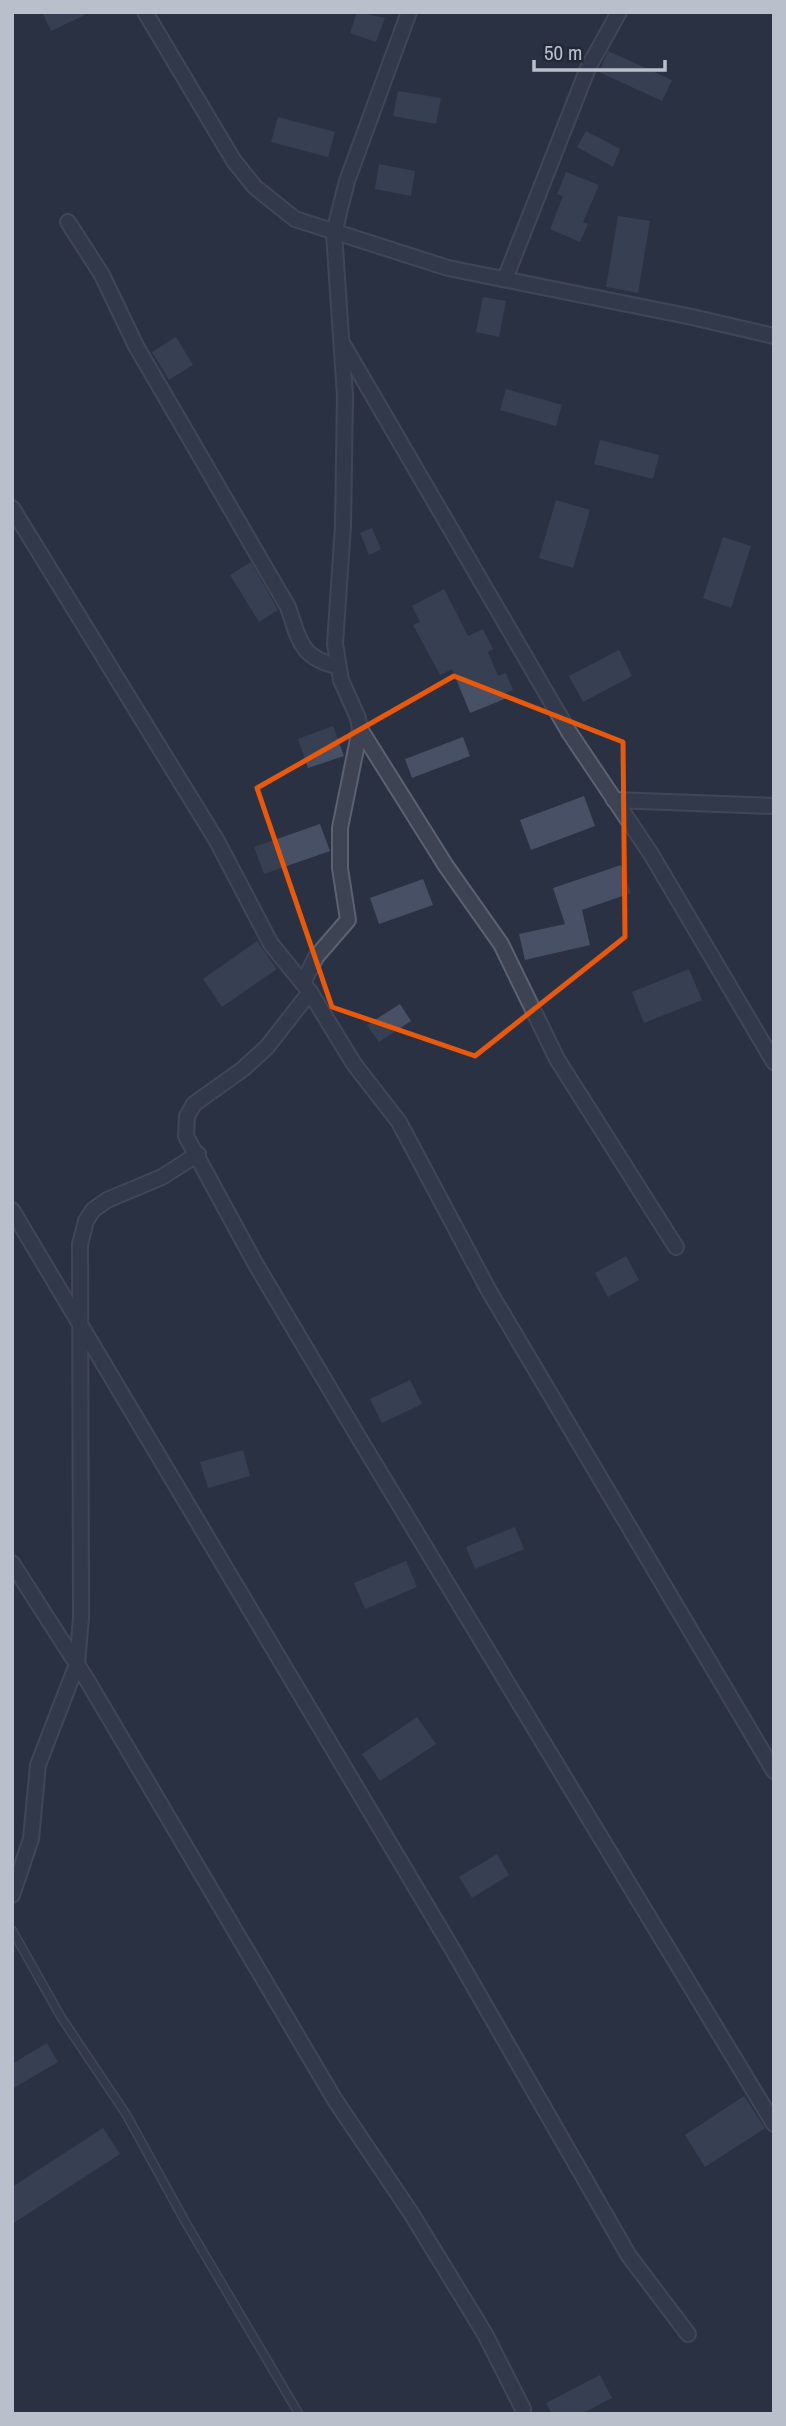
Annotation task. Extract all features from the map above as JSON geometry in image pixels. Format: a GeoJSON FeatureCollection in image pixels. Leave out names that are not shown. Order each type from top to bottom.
{"type":"FeatureCollection","features":[{"type":"Feature","properties":{"kind":"street"},"geometry":{"type":"LineString","coordinates":[[145,12],[234,161],[255,187],[295,219],[448,268],[774,336]]}},
{"type":"Feature","properties":{"kind":"street"},"geometry":{"type":"LineString","coordinates":[[410,12],[347,181],[334,233],[345,409],[337,666],[360,729],[446,866],[501,944],[557,1059],[676,1247]]}},
{"type":"Feature","properties":{"kind":"street"},"geometry":{"type":"LineString","coordinates":[[505,279],[588,68],[619,12]]}},
{"type":"Feature","properties":{"kind":"street"},"geometry":{"type":"LineString","coordinates":[[68,222],[102,275],[136,345],[288,607],[305,651],[320,662],[337,666]]}},
{"type":"Feature","properties":{"kind":"street"},"geometry":{"type":"LineString","coordinates":[[341,342],[569,732],[651,854],[774,1062]]}},
{"type":"Feature","properties":{"kind":"street"},"geometry":{"type":"LineString","coordinates":[[12,508],[217,841],[271,944],[306,988],[354,1064],[399,1122],[482,1280],[774,1771]]}},
{"type":"Feature","properties":{"kind":"street"},"geometry":{"type":"LineString","coordinates":[[360,729],[340,828],[340,868],[348,920],[316,957],[306,988],[267,1047],[243,1069],[194,1104],[185,1127],[255,1263],[774,2124]]}},
{"type":"Feature","properties":{"kind":"street"},"geometry":{"type":"LineString","coordinates":[[614,800],[774,806]]}},
{"type":"Feature","properties":{"kind":"street"},"geometry":{"type":"LineString","coordinates":[[12,1895],[32,1839],[38,1765],[77,1664],[81,1618],[79,1244],[86,1221],[93,1210],[107,1200],[162,1177],[198,1154]]}},
{"type":"Feature","properties":{"kind":"street"},"geometry":{"type":"LineString","coordinates":[[12,1210],[460,1962],[629,2256],[688,2334]]}},
{"type":"Feature","properties":{"kind":"street"},"geometry":{"type":"LineString","coordinates":[[12,1563],[77,1664],[202,1872],[273,1998],[485,2334],[523,2409]]}},
{"type":"Feature","properties":{"kind":"lane"},"geometry":{"type":"LineString","coordinates":[[12,1930],[61,2017],[126,2114],[186,2223],[299,2414]]}},
{"type":"Feature","properties":{"kind":"highlighted area"},"geometry":{"type":"Polygon","coordinates":[[[454,676],[623,742],[625,937],[475,1056],[332,1007],[257,788],[454,676]]]}},
{"type":"Feature","properties":{"kind":"building"},"geometry":{"type":"Polygon","coordinates":[[[42,12],[91,12],[51,31],[42,12]]]}},
{"type":"Feature","properties":{"kind":"building"},"geometry":{"type":"Polygon","coordinates":[[[357,12],[385,18],[376,42],[350,33],[357,12]]]}},
{"type":"Feature","properties":{"kind":"building"},"geometry":{"type":"Polygon","coordinates":[[[608,51],[672,80],[662,101],[599,72],[608,51]]]}},
{"type":"Feature","properties":{"kind":"building"},"geometry":{"type":"Polygon","coordinates":[[[398,91],[441,98],[436,124],[393,116],[398,91]]]}},
{"type":"Feature","properties":{"kind":"building"},"geometry":{"type":"Polygon","coordinates":[[[278,117],[335,132],[328,157],[271,142],[278,117]]]}},
{"type":"Feature","properties":{"kind":"building"},"geometry":{"type":"Polygon","coordinates":[[[586,131],[620,149],[613,167],[577,147],[586,131]]]}},
{"type":"Feature","properties":{"kind":"building"},"geometry":{"type":"Polygon","coordinates":[[[379,164],[415,171],[411,196],[375,189],[379,164]]]}},
{"type":"Feature","properties":{"kind":"building"},"geometry":{"type":"Polygon","coordinates":[[[566,172],[599,185],[583,222],[588,224],[580,242],[550,229],[563,196],[557,194],[566,172]]]}},
{"type":"Feature","properties":{"kind":"building"},"geometry":{"type":"Polygon","coordinates":[[[618,216],[650,221],[638,293],[606,287],[618,216]]]}},
{"type":"Feature","properties":{"kind":"building"},"geometry":{"type":"Polygon","coordinates":[[[483,297],[506,301],[499,337],[476,332],[483,297]]]}},
{"type":"Feature","properties":{"kind":"building"},"geometry":{"type":"Polygon","coordinates":[[[176,337],[193,365],[169,380],[152,352],[176,337]]]}},
{"type":"Feature","properties":{"kind":"building"},"geometry":{"type":"Polygon","coordinates":[[[506,389],[562,405],[556,426],[500,410],[506,389]]]}},
{"type":"Feature","properties":{"kind":"building"},"geometry":{"type":"Polygon","coordinates":[[[600,440],[659,455],[653,479],[594,464],[600,440]]]}},
{"type":"Feature","properties":{"kind":"building"},"geometry":{"type":"Polygon","coordinates":[[[556,500],[590,510],[573,568],[539,558],[556,500]]]}},
{"type":"Feature","properties":{"kind":"building"},"geometry":{"type":"Polygon","coordinates":[[[372,528],[381,549],[369,555],[360,533],[372,528]]]}},
{"type":"Feature","properties":{"kind":"building"},"geometry":{"type":"Polygon","coordinates":[[[723,537],[751,546],[731,608],[703,598],[723,537]]]}},
{"type":"Feature","properties":{"kind":"building"},"geometry":{"type":"Polygon","coordinates":[[[251,562],[278,610],[259,622],[230,575],[251,562]]]}},
{"type":"Feature","properties":{"kind":"building"},"geometry":{"type":"Polygon","coordinates":[[[444,589],[468,636],[483,629],[493,649],[488,652],[498,676],[506,673],[513,690],[505,693],[507,698],[470,713],[452,669],[440,675],[413,625],[420,622],[412,606],[444,589]]]}},
{"type":"Feature","properties":{"kind":"building"},"geometry":{"type":"Polygon","coordinates":[[[619,650],[632,676],[583,702],[569,676],[619,650]]]}},
{"type":"Feature","properties":{"kind":"building"},"geometry":{"type":"Polygon","coordinates":[[[333,726],[344,756],[308,768],[298,739],[333,726]]]}},
{"type":"Feature","properties":{"kind":"building"},"geometry":{"type":"Polygon","coordinates":[[[463,737],[470,756],[412,778],[405,759],[463,737]]]}},
{"type":"Feature","properties":{"kind":"building"},"geometry":{"type":"Polygon","coordinates":[[[584,796],[595,826],[531,850],[520,820],[584,796]]]}},
{"type":"Feature","properties":{"kind":"building"},"geometry":{"type":"Polygon","coordinates":[[[320,824],[330,851],[264,874],[254,847],[320,824]]]}},
{"type":"Feature","properties":{"kind":"building"},"geometry":{"type":"Polygon","coordinates":[[[621,865],[631,893],[582,910],[590,945],[525,960],[519,934],[565,924],[553,888],[621,865]]]}},
{"type":"Feature","properties":{"kind":"building"},"geometry":{"type":"Polygon","coordinates":[[[423,879],[433,905],[379,924],[370,898],[423,879]]]}},
{"type":"Feature","properties":{"kind":"building"},"geometry":{"type":"Polygon","coordinates":[[[257,941],[277,969],[222,1007],[203,979],[257,941]]]}},
{"type":"Feature","properties":{"kind":"building"},"geometry":{"type":"Polygon","coordinates":[[[689,969],[702,1000],[644,1023],[632,992],[689,969]]]}},
{"type":"Feature","properties":{"kind":"building"},"geometry":{"type":"Polygon","coordinates":[[[400,1004],[411,1021],[379,1042],[367,1025],[400,1004]]]}},
{"type":"Feature","properties":{"kind":"building"},"geometry":{"type":"Polygon","coordinates":[[[626,1256],[639,1280],[608,1297],[595,1273],[626,1256]]]}},
{"type":"Feature","properties":{"kind":"building"},"geometry":{"type":"Polygon","coordinates":[[[410,1380],[422,1404],[382,1423],[370,1399],[410,1380]]]}},
{"type":"Feature","properties":{"kind":"building"},"geometry":{"type":"Polygon","coordinates":[[[243,1450],[250,1476],[208,1488],[200,1462],[243,1450]]]}},
{"type":"Feature","properties":{"kind":"building"},"geometry":{"type":"Polygon","coordinates":[[[515,1527],[524,1549],[475,1569],[466,1547],[515,1527]]]}},
{"type":"Feature","properties":{"kind":"building"},"geometry":{"type":"Polygon","coordinates":[[[406,1561],[417,1587],[365,1609],[354,1583],[406,1561]]]}},
{"type":"Feature","properties":{"kind":"building"},"geometry":{"type":"Polygon","coordinates":[[[417,1717],[436,1744],[380,1781],[362,1754],[417,1717]]]}},
{"type":"Feature","properties":{"kind":"building"},"geometry":{"type":"Polygon","coordinates":[[[497,1854],[509,1875],[472,1898],[459,1877],[497,1854]]]}},
{"type":"Feature","properties":{"kind":"building"},"geometry":{"type":"Polygon","coordinates":[[[47,2043],[58,2062],[12,2089],[12,2064],[47,2043]]]}},
{"type":"Feature","properties":{"kind":"building"},"geometry":{"type":"Polygon","coordinates":[[[744,2096],[765,2128],[705,2167],[685,2135],[744,2096]]]}},
{"type":"Feature","properties":{"kind":"building"},"geometry":{"type":"Polygon","coordinates":[[[103,2128],[120,2154],[12,2224],[12,2187],[103,2128]]]}},
{"type":"Feature","properties":{"kind":"building"},"geometry":{"type":"Polygon","coordinates":[[[600,2375],[612,2398],[581,2414],[552,2414],[546,2403],[600,2375]]]}}]}
